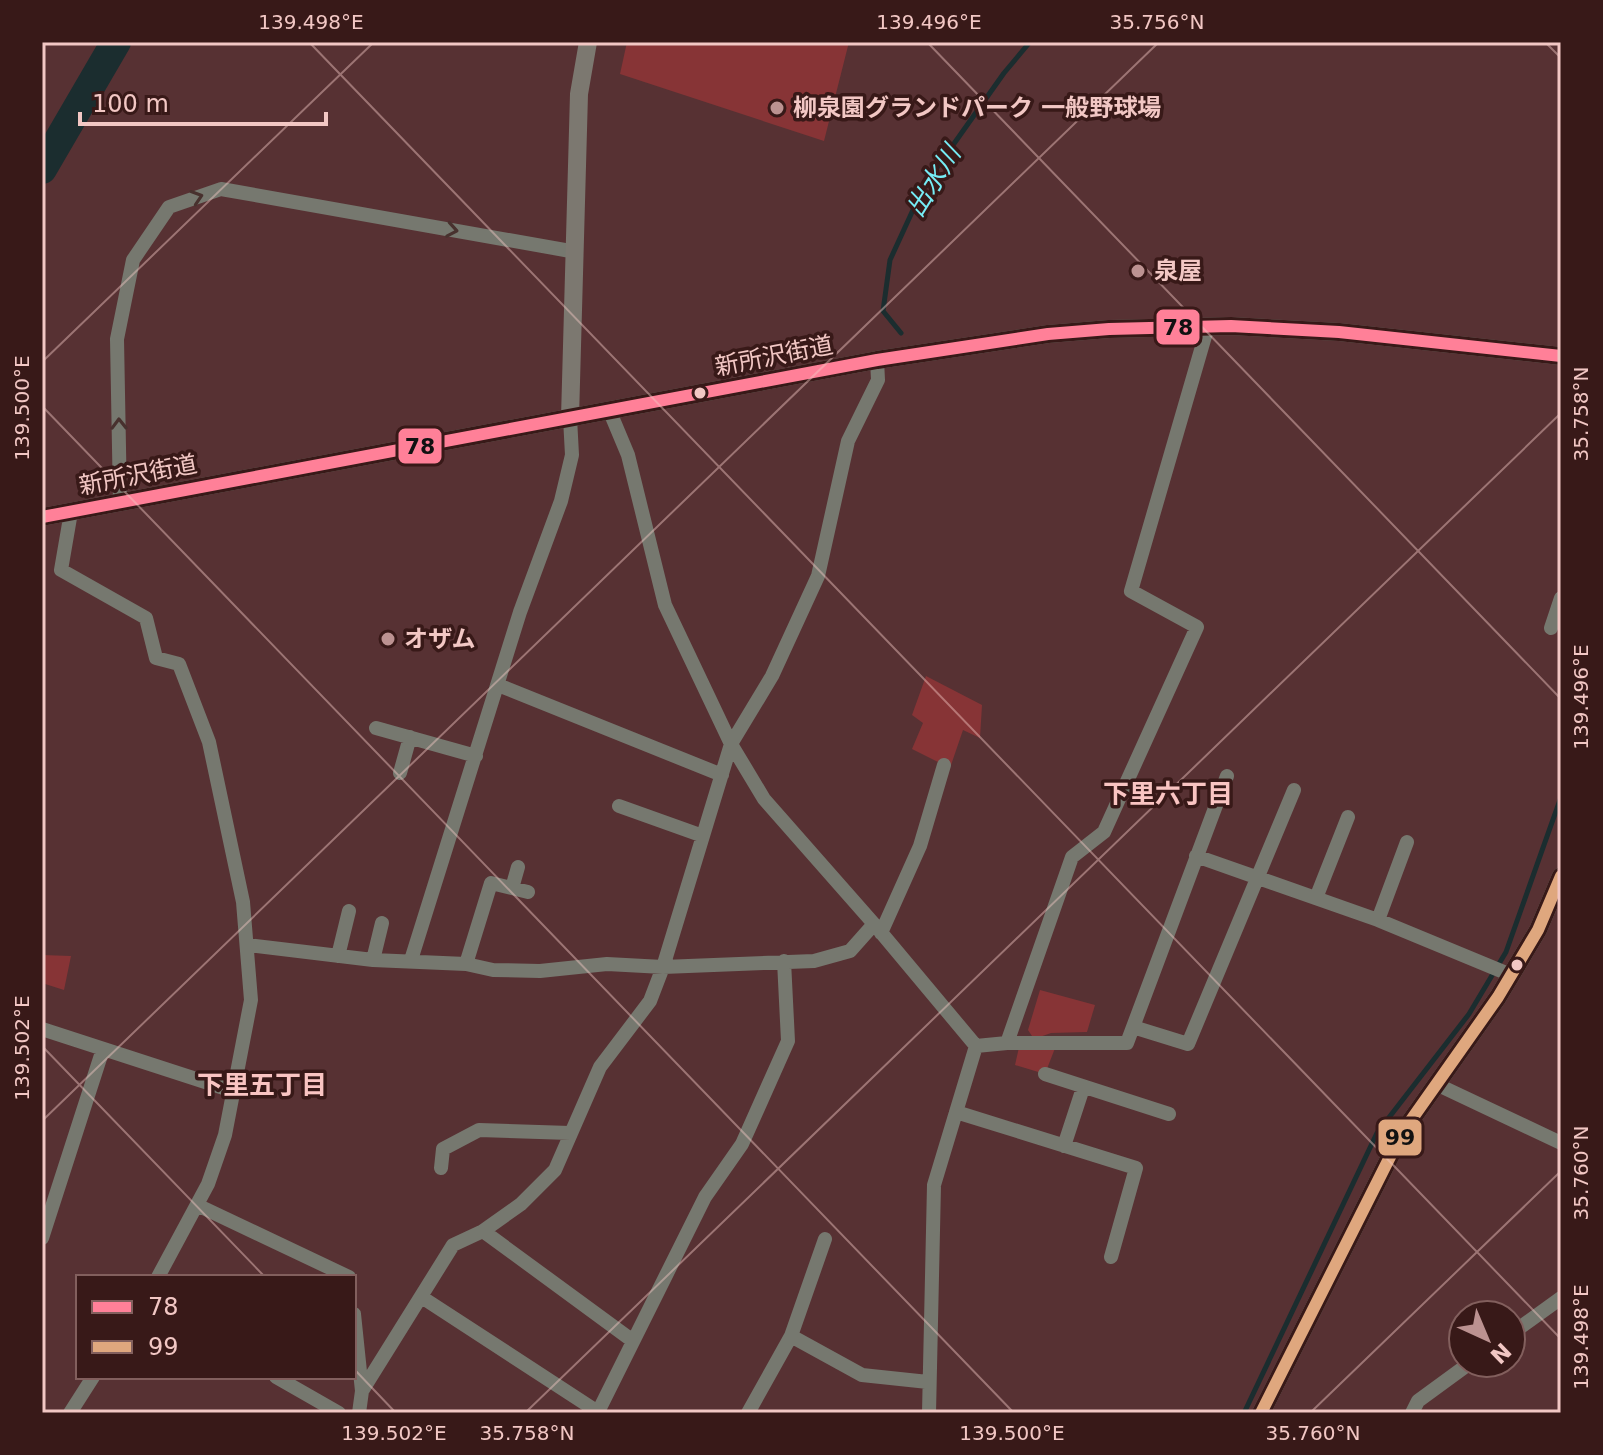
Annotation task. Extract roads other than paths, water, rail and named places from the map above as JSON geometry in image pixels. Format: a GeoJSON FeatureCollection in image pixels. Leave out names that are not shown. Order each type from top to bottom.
{"type":"FeatureCollection","features":[{"type":"Feature","properties":{"kind":"street"},"geometry":{"type":"LineString","coordinates":[[411,960],[520,612],[561,501],[572,455],[570,418],[579,94],[588,42]]}},
{"type":"Feature","properties":{"kind":"street"},"geometry":{"type":"LineString","coordinates":[[120,502],[117,339],[133,260],[169,207],[221,189],[576,252]]}},
{"type":"Feature","properties":{"kind":"street"},"geometry":{"type":"LineString","coordinates":[[1007,1043],[1072,857],[1104,832],[1197,627],[1131,591],[1208,326]]}},
{"type":"Feature","properties":{"kind":"street","name":"新所沢街道"},"geometry":{"type":"LineString","coordinates":[[42,517],[877,360],[1048,334],[1208,326],[1339,332],[1561,356]]}},
{"type":"Feature","properties":{"kind":"street"},"geometry":{"type":"LineString","coordinates":[[362,1391],[423,1298],[453,1245],[483,1231],[521,1204],[555,1170],[600,1067],[650,1001],[731,744],[772,676],[818,576],[848,441],[878,380],[877,360]]}},
{"type":"Feature","properties":{"kind":"street"},"geometry":{"type":"LineString","coordinates":[[610,412],[628,455],[665,605],[731,744],[764,799],[878,928],[976,1046]]}},
{"type":"Feature","properties":{"kind":"street"},"geometry":{"type":"LineString","coordinates":[[71,512],[61,570],[146,618],[156,658],[179,664],[209,742],[243,902],[248,945],[251,1000],[225,1135],[208,1184],[159,1275]]}},
{"type":"Feature","properties":{"kind":"street"},"geometry":{"type":"LineString","coordinates":[[1551,628],[1561,598]]}},
{"type":"Feature","properties":{"kind":"street"},"geometry":{"type":"LineString","coordinates":[[498,685],[722,775]]}},
{"type":"Feature","properties":{"kind":"street"},"geometry":{"type":"LineString","coordinates":[[376,728],[476,756]]}},
{"type":"Feature","properties":{"kind":"street"},"geometry":{"type":"LineString","coordinates":[[400,773],[410,737]]}},
{"type":"Feature","properties":{"kind":"street"},"geometry":{"type":"LineString","coordinates":[[248,945],[373,960],[411,960],[525,971],[607,964],[663,967],[814,961],[850,951],[878,928],[920,846],[944,765]]}},
{"type":"Feature","properties":{"kind":"street"},"geometry":{"type":"LineString","coordinates":[[976,1046],[1127,1043],[1227,776]]}},
{"type":"Feature","properties":{"kind":"street"},"geometry":{"type":"LineString","coordinates":[[1133,1027],[1188,1044],[1294,790]]}},
{"type":"Feature","properties":{"kind":"street"},"geometry":{"type":"LineString","coordinates":[[619,806],[703,836]]}},
{"type":"Feature","properties":{"kind":"street"},"geometry":{"type":"LineString","coordinates":[[1316,898],[1348,817]]}},
{"type":"Feature","properties":{"kind":"street"},"geometry":{"type":"LineString","coordinates":[[1378,920],[1407,842]]}},
{"type":"Feature","properties":{"kind":"street"},"geometry":{"type":"LineString","coordinates":[[1196,856],[1378,920],[1507,973]]}},
{"type":"Feature","properties":{"kind":"street"},"geometry":{"type":"LineString","coordinates":[[512,888],[518,867]]}},
{"type":"Feature","properties":{"kind":"street"},"geometry":{"type":"LineString","coordinates":[[1261,1413],[1402,1133],[1538,930],[1561,876]]}},
{"type":"Feature","properties":{"kind":"street"},"geometry":{"type":"LineString","coordinates":[[466,964],[491,883],[528,892]]}},
{"type":"Feature","properties":{"kind":"street"},"geometry":{"type":"LineString","coordinates":[[338,956],[349,911]]}},
{"type":"Feature","properties":{"kind":"street"},"geometry":{"type":"LineString","coordinates":[[373,960],[382,923]]}},
{"type":"Feature","properties":{"kind":"street"},"geometry":{"type":"LineString","coordinates":[[423,1298],[598,1412],[705,1197],[742,1144],[788,1041],[784,961]]}},
{"type":"Feature","properties":{"kind":"street"},"geometry":{"type":"LineString","coordinates":[[42,1029],[233,1091]]}},
{"type":"Feature","properties":{"kind":"street"},"geometry":{"type":"LineString","coordinates":[[929,1413],[934,1185],[976,1046]]}},
{"type":"Feature","properties":{"kind":"street"},"geometry":{"type":"LineString","coordinates":[[42,1238],[45,1218],[103,1049]]}},
{"type":"Feature","properties":{"kind":"street"},"geometry":{"type":"LineString","coordinates":[[1045,1074],[1169,1114]]}},
{"type":"Feature","properties":{"kind":"street"},"geometry":{"type":"LineString","coordinates":[[1436,1084],[1561,1143]]}},
{"type":"Feature","properties":{"kind":"street"},"geometry":{"type":"LineString","coordinates":[[1064,1146],[1083,1088]]}},
{"type":"Feature","properties":{"kind":"street"},"geometry":{"type":"LineString","coordinates":[[956,1112],[1136,1168],[1111,1257]]}},
{"type":"Feature","properties":{"kind":"street"},"geometry":{"type":"LineString","coordinates":[[441,1168],[443,1149],[479,1130],[570,1133]]}},
{"type":"Feature","properties":{"kind":"street"},"geometry":{"type":"LineString","coordinates":[[197,1205],[345,1275]]}},
{"type":"Feature","properties":{"kind":"street"},"geometry":{"type":"LineString","coordinates":[[483,1231],[633,1341]]}},
{"type":"Feature","properties":{"kind":"street"},"geometry":{"type":"LineString","coordinates":[[748,1413],[791,1336],[825,1239]]}},
{"type":"Feature","properties":{"kind":"street"},"geometry":{"type":"LineString","coordinates":[[1527,1322],[1561,1298]]}},
{"type":"Feature","properties":{"kind":"street"},"geometry":{"type":"LineString","coordinates":[[791,1336],[862,1375],[928,1382]]}},
{"type":"Feature","properties":{"kind":"street"},"geometry":{"type":"LineString","coordinates":[[356,1352],[362,1391],[359,1413]]}},
{"type":"Feature","properties":{"kind":"street"},"geometry":{"type":"LineString","coordinates":[[70,1413],[92,1379]]}},
{"type":"Feature","properties":{"kind":"street"},"geometry":{"type":"LineString","coordinates":[[280,1379],[339,1413]]}},
{"type":"Feature","properties":{"kind":"street"},"geometry":{"type":"LineString","coordinates":[[1412,1413],[1418,1401],[1448,1379]]}},
{"type":"Feature","properties":{"kind":"waterway"},"geometry":{"type":"LineString","coordinates":[[42,169],[116,42]]}},
{"type":"Feature","properties":{"kind":"waterway","name":"出水川"},"geometry":{"type":"LineString","coordinates":[[901,333],[883,311],[890,260],[924,186],[1004,73],[1030,42]]}},
{"type":"Feature","properties":{"kind":"waterway"},"geometry":{"type":"LineString","coordinates":[[1244,1413],[1377,1133],[1469,1014],[1506,952],[1561,797]]}},
{"type":"Feature","properties":{"kind":"place","name":"柳泉園グランドパーク 一般野球場"},"geometry":{"type":"Point","coordinates":[777,108]}},
{"type":"Feature","properties":{"kind":"place","name":"泉屋"},"geometry":{"type":"Point","coordinates":[1138,271]}},
{"type":"Feature","properties":{"kind":"place","name":"オザム"},"geometry":{"type":"Point","coordinates":[388,639]}},
{"type":"Feature","properties":{"kind":"district","name":"下里六丁目"},"geometry":{"type":"Point","coordinates":[1168,794]}},
{"type":"Feature","properties":{"kind":"district","name":"下里五丁目"},"geometry":{"type":"Point","coordinates":[262,1085]}}]}
